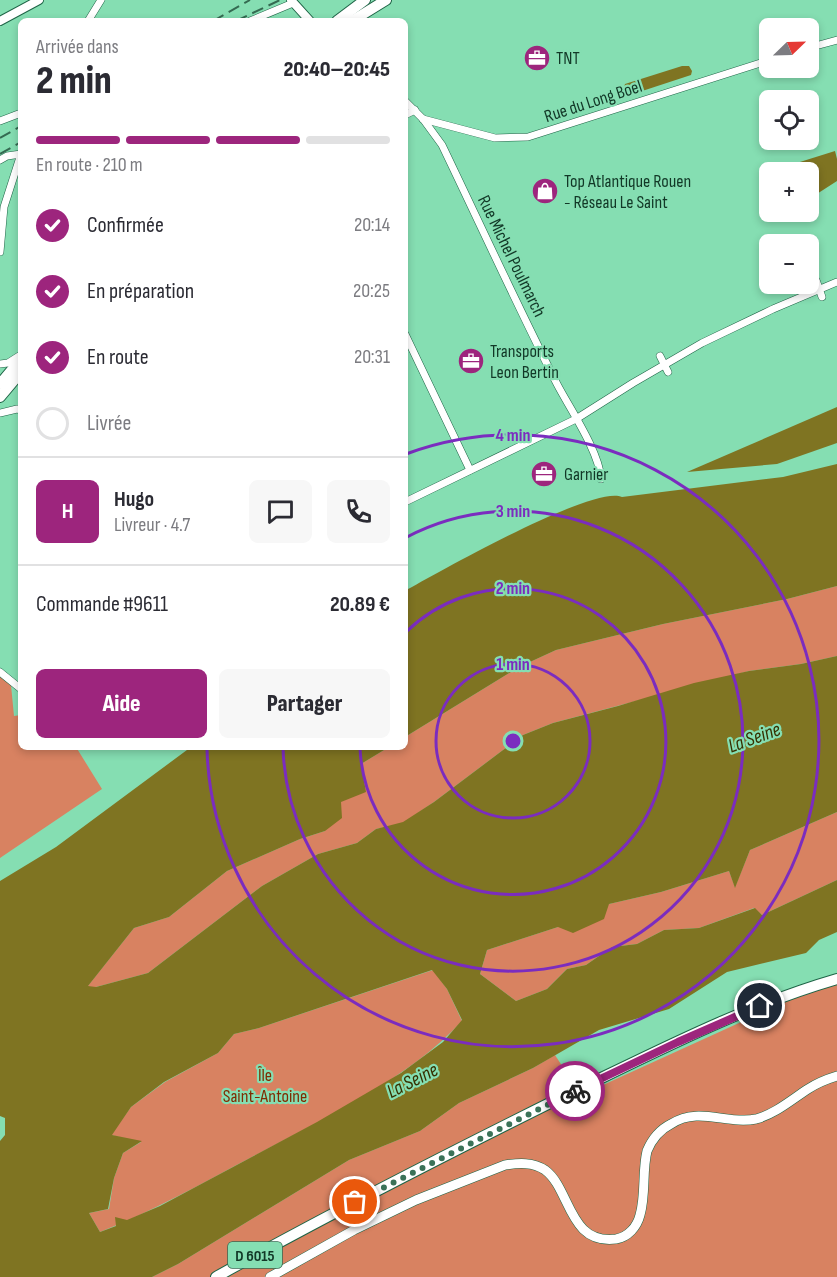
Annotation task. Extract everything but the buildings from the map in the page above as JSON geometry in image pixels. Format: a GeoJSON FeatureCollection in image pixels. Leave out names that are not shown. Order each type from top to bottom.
{"type":"FeatureCollection","features":[{"type":"Feature","properties":{"kind":"main road"},"geometry":{"type":"LineString","coordinates":[[341,18],[365,0]]}},
{"type":"Feature","properties":{"kind":"main road"},"geometry":{"type":"LineString","coordinates":[[357,18],[386,0]]}},
{"type":"Feature","properties":{"kind":"main road"},"geometry":{"type":"LineString","coordinates":[[0,384],[18,363]]}},
{"type":"Feature","properties":{"kind":"main road"},"geometry":{"type":"LineString","coordinates":[[0,397],[18,376]]}},
{"type":"Feature","properties":{"kind":"main road","name":"D 6015"},"geometry":{"type":"LineString","coordinates":[[216,1277],[452,1151],[634,1062],[783,996],[837,979]]}},
{"type":"Feature","properties":{"kind":"main road"},"geometry":{"type":"LineString","coordinates":[[270,1277],[354,1230],[416,1200],[505,1165],[517,1163],[537,1166],[551,1175],[586,1233],[606,1240],[624,1238],[635,1226],[640,1216],[647,1151],[651,1142],[665,1127],[675,1121],[700,1115],[740,1120],[756,1119],[770,1114],[808,1089],[837,1076]]}},
{"type":"Feature","properties":{"kind":"street"},"geometry":{"type":"LineString","coordinates":[[0,21],[39,0]]}},
{"type":"Feature","properties":{"kind":"street"},"geometry":{"type":"LineString","coordinates":[[90,18],[100,0]]}},
{"type":"Feature","properties":{"kind":"street"},"geometry":{"type":"LineString","coordinates":[[257,18],[292,2],[307,18]]}},
{"type":"Feature","properties":{"kind":"street"},"geometry":{"type":"LineString","coordinates":[[819,45],[837,40]]}},
{"type":"Feature","properties":{"kind":"street","name":"Rue du Long Boel"},"geometry":{"type":"LineString","coordinates":[[423,118],[495,138],[528,137],[759,64]]}},
{"type":"Feature","properties":{"kind":"street","name":"Rue Michel Poulmarch"},"geometry":{"type":"LineString","coordinates":[[408,104],[423,118],[442,145],[597,463],[601,479]]}},
{"type":"Feature","properties":{"kind":"street"},"geometry":{"type":"LineString","coordinates":[[408,114],[415,110]]}},
{"type":"Feature","properties":{"kind":"street"},"geometry":{"type":"LineString","coordinates":[[0,122],[18,114]]}},
{"type":"Feature","properties":{"kind":"street"},"geometry":{"type":"LineString","coordinates":[[0,160],[18,154]]}},
{"type":"Feature","properties":{"kind":"street"},"geometry":{"type":"LineString","coordinates":[[0,252],[4,207],[18,163]]}},
{"type":"Feature","properties":{"kind":"street"},"geometry":{"type":"LineString","coordinates":[[822,297],[819,289],[837,282]]}},
{"type":"Feature","properties":{"kind":"street"},"geometry":{"type":"LineString","coordinates":[[408,501],[576,419],[664,364],[810,294]]}},
{"type":"Feature","properties":{"kind":"street"},"geometry":{"type":"LineString","coordinates":[[408,340],[470,470]]}},
{"type":"Feature","properties":{"kind":"street"},"geometry":{"type":"LineString","coordinates":[[660,356],[668,372]]}},
{"type":"Feature","properties":{"kind":"street"},"geometry":{"type":"LineString","coordinates":[[0,364],[8,363],[18,357]]}},
{"type":"Feature","properties":{"kind":"street"},"geometry":{"type":"LineString","coordinates":[[0,413],[18,409]]}},
{"type":"Feature","properties":{"kind":"street"},"geometry":{"type":"LineString","coordinates":[[0,672],[18,687]]}},
{"type":"Feature","properties":{"kind":"green space"},"geometry":{"type":"Polygon","coordinates":[[[837,586],[837,656],[801,664],[749,671],[553,723],[523,735],[403,823],[376,829],[357,843],[318,854],[262,886],[148,973],[96,987],[87,987],[134,928],[169,917],[227,871],[300,839],[325,831],[361,764],[384,750],[408,750],[408,735],[519,667],[556,650],[663,624],[787,599],[837,586]]]}},
{"type":"Feature","properties":{"kind":"green space"},"geometry":{"type":"Polygon","coordinates":[[[0,676],[11,685],[14,716],[18,715],[18,750],[78,750],[102,789],[0,858],[0,676]]]}},
{"type":"Feature","properties":{"kind":"green space"},"geometry":{"type":"Polygon","coordinates":[[[837,812],[837,880],[762,915],[754,908],[699,928],[664,930],[637,944],[612,947],[586,965],[567,969],[547,989],[516,1001],[480,974],[487,950],[558,927],[609,904],[661,892],[729,871],[735,887],[750,850],[837,812]]]}},
{"type":"Feature","properties":{"kind":"green space","name":"Île Saint-Antoine"},"geometry":{"type":"Polygon","coordinates":[[[433,970],[447,989],[462,1021],[417,1062],[363,1097],[306,1128],[158,1206],[100,1232],[89,1213],[109,1209],[114,1178],[123,1153],[141,1142],[111,1135],[131,1107],[165,1082],[218,1053],[234,1034],[259,1028],[433,970]]]}},
{"type":"Feature","properties":{"kind":"green space"},"geometry":{"type":"Polygon","coordinates":[[[837,982],[837,1277],[152,1277],[178,1264],[349,1160],[420,1131],[459,1103],[555,1055],[581,1095],[818,987],[837,982]]]}},
{"type":"Feature","properties":{"kind":"water"},"geometry":{"type":"Polygon","coordinates":[[[682,66],[689,66],[692,71],[691,75],[630,95],[623,91],[625,84],[682,66]]]}},
{"type":"Feature","properties":{"kind":"water"},"geometry":{"type":"Polygon","coordinates":[[[835,151],[837,181],[819,193],[819,162],[800,162],[835,151]]]}},
{"type":"Feature","properties":{"kind":"water"},"geometry":{"type":"Polygon","coordinates":[[[837,407],[837,443],[777,464],[687,472],[837,407]]]}},
{"type":"Feature","properties":{"kind":"water"},"geometry":{"type":"Polygon","coordinates":[[[837,464],[837,586],[556,650],[519,667],[408,735],[408,589],[515,532],[581,504],[606,497],[783,477],[837,464]]]}},
{"type":"Feature","properties":{"kind":"water","name":"La Seine"},"geometry":{"type":"Polygon","coordinates":[[[837,656],[837,812],[750,850],[735,888],[729,871],[661,892],[609,904],[604,919],[573,933],[558,927],[487,950],[480,974],[516,1001],[547,989],[567,969],[586,965],[612,947],[637,944],[664,930],[699,928],[755,908],[762,915],[837,880],[837,932],[819,940],[806,953],[727,972],[669,1009],[599,1030],[533,1068],[459,1103],[420,1131],[349,1160],[178,1264],[152,1277],[0,1277],[0,1141],[5,1135],[5,1118],[0,1116],[0,881],[56,847],[187,750],[384,750],[361,764],[366,792],[341,802],[342,818],[325,831],[300,839],[227,871],[169,917],[134,928],[88,986],[96,987],[148,973],[262,886],[318,854],[357,843],[376,829],[403,822],[434,802],[523,735],[553,723],[694,683],[749,671],[801,664],[837,656]],[[432,970],[259,1028],[234,1034],[218,1053],[164,1082],[131,1107],[112,1135],[142,1141],[123,1153],[114,1178],[108,1209],[89,1213],[100,1232],[116,1226],[115,1217],[127,1220],[160,1206],[317,1122],[401,1073],[443,1042],[462,1020],[447,989],[432,970]]]}},
{"type":"Feature","properties":{"kind":"railway"},"geometry":{"type":"LineString","coordinates":[[218,18],[250,0]]}},
{"type":"Feature","properties":{"kind":"railway"},"geometry":{"type":"LineString","coordinates":[[242,18],[280,0]]}},
{"type":"Feature","properties":{"kind":"railway"},"geometry":{"type":"LineString","coordinates":[[0,138],[18,128]]}},
{"type":"Feature","properties":{"kind":"railway"},"geometry":{"type":"LineString","coordinates":[[0,154],[18,144]]}},
{"type":"Feature","properties":{"kind":"way so far"},"geometry":{"type":"LineString","coordinates":[[355,1202],[452,1151],[575,1091]]}},
{"type":"Feature","properties":{"kind":"place","name":"TNT"},"geometry":{"type":"Point","coordinates":[537,58]}},
{"type":"Feature","properties":{"kind":"place","name":"Top Atlantique Rouen - Réseau Le Saint"},"geometry":{"type":"Point","coordinates":[545,191]}},
{"type":"Feature","properties":{"kind":"place","name":"Transports Leon Bertin"},"geometry":{"type":"Point","coordinates":[471,361]}},
{"type":"Feature","properties":{"kind":"place","name":"Garnier"},"geometry":{"type":"Point","coordinates":[544,474]}},
{"type":"Feature","properties":{"kind":"route"},"geometry":{"type":"LineString","coordinates":[[575,1091],[760,1006]]}}]}
